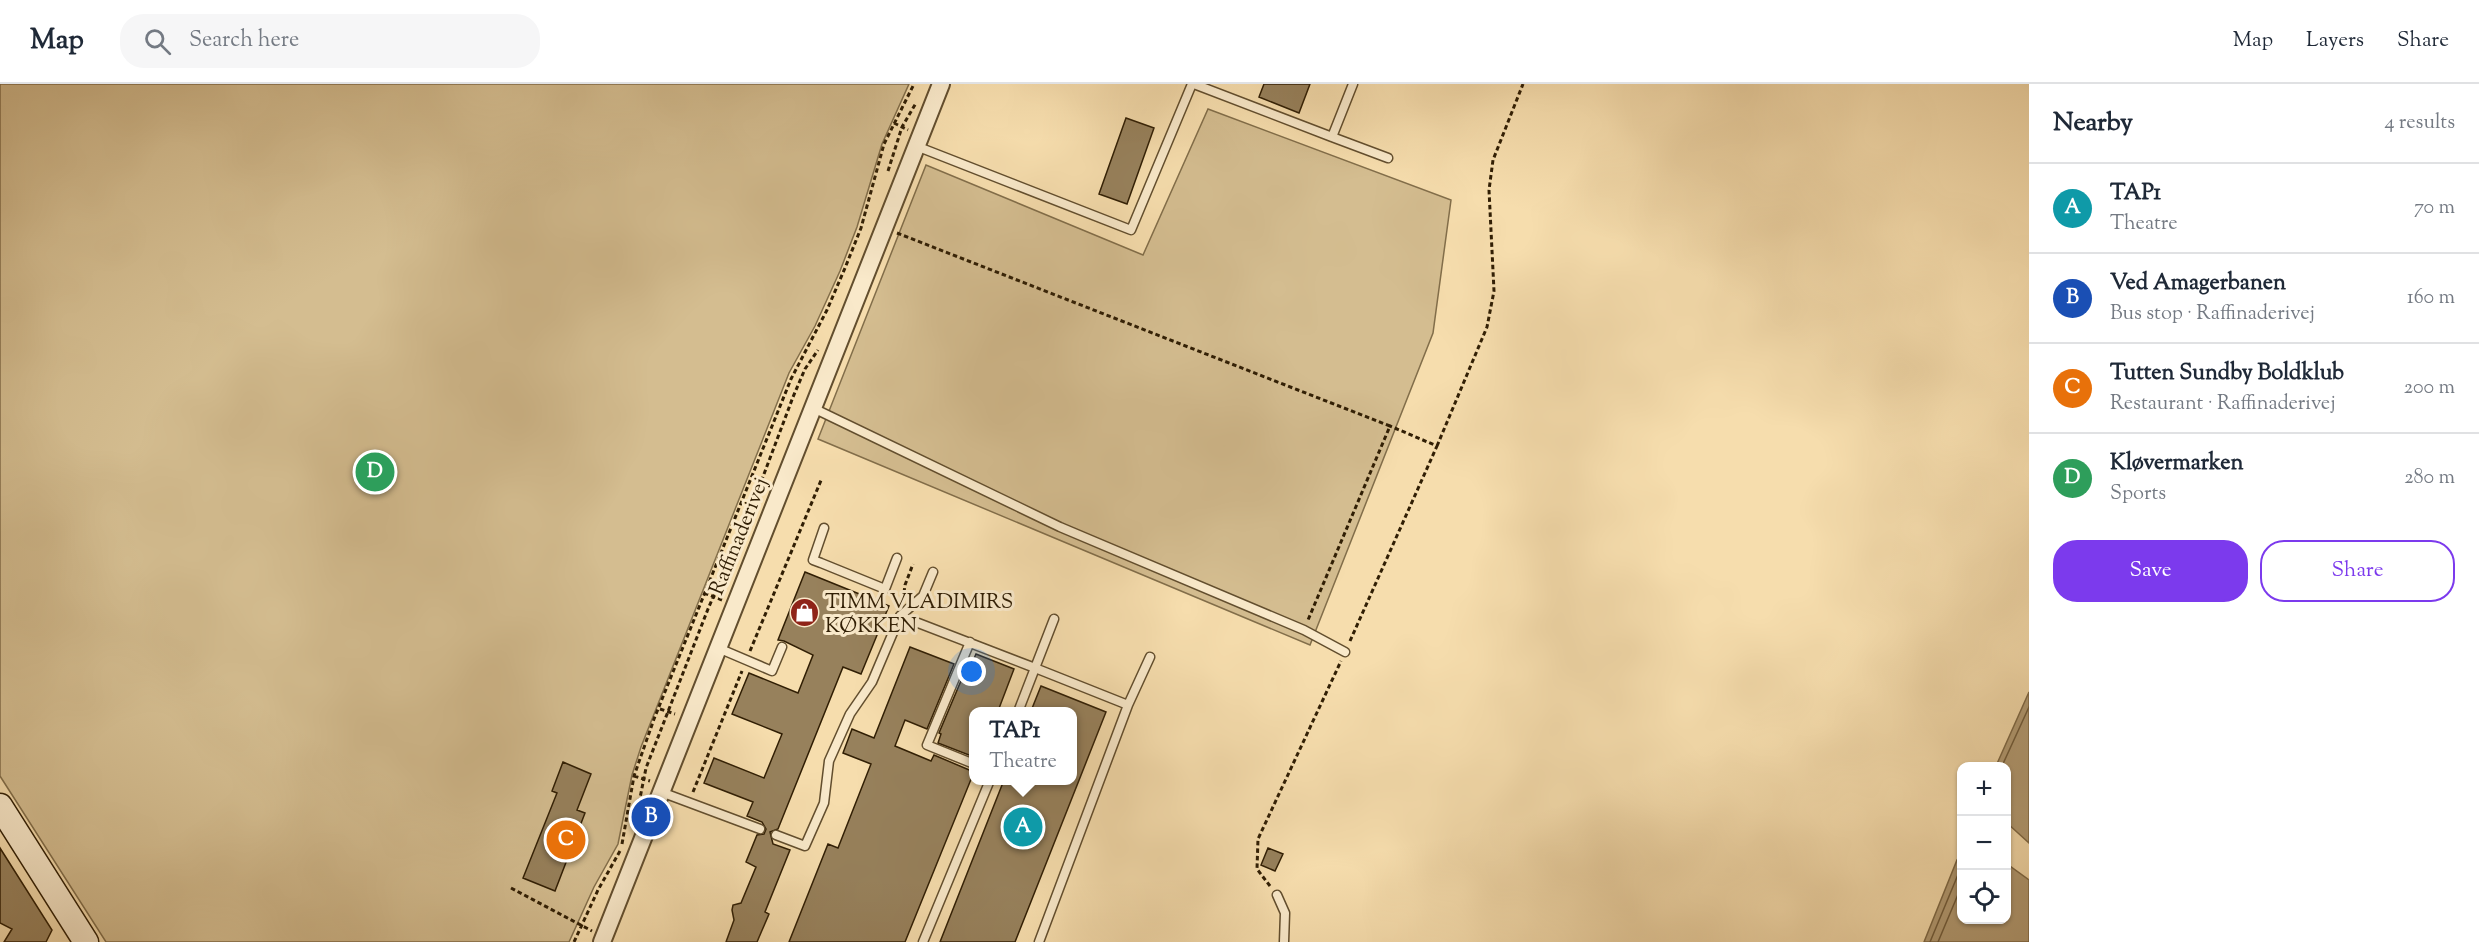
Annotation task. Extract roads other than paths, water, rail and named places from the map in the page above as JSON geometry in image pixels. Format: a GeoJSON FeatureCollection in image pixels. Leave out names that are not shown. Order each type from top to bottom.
{"type":"FeatureCollection","features":[{"type":"Feature","properties":{"kind":"street","name":"Raffinaderivej"},"geometry":{"type":"LineString","coordinates":[[597,937],[661,792],[941,84]]}},
{"type":"Feature","properties":{"kind":"street"},"geometry":{"type":"LineString","coordinates":[[0,806],[86,942]]}},
{"type":"Feature","properties":{"kind":"lane"},"geometry":{"type":"LineString","coordinates":[[916,146],[1131,230],[1193,84],[1388,158]]}},
{"type":"Feature","properties":{"kind":"lane"},"geometry":{"type":"LineString","coordinates":[[1332,137],[1353,84]]}},
{"type":"Feature","properties":{"kind":"lane"},"geometry":{"type":"LineString","coordinates":[[813,408],[1060,527],[1304,630],[1345,652]]}},
{"type":"Feature","properties":{"kind":"lane"},"geometry":{"type":"LineString","coordinates":[[824,528],[813,560],[821,564],[885,589],[897,558]]}},
{"type":"Feature","properties":{"kind":"lane"},"geometry":{"type":"LineString","coordinates":[[776,835],[805,846],[824,802],[830,761],[850,714],[872,682],[900,616],[923,596],[933,572]]}},
{"type":"Feature","properties":{"kind":"lane"},"geometry":{"type":"LineString","coordinates":[[900,616],[1128,705]]}},
{"type":"Feature","properties":{"kind":"lane"},"geometry":{"type":"LineString","coordinates":[[1020,707],[1054,619]]}},
{"type":"Feature","properties":{"kind":"lane"},"geometry":{"type":"LineString","coordinates":[[969,762],[927,745],[970,642]]}},
{"type":"Feature","properties":{"kind":"lane"},"geometry":{"type":"LineString","coordinates":[[718,648],[772,671],[782,647]]}},
{"type":"Feature","properties":{"kind":"lane"},"geometry":{"type":"LineString","coordinates":[[1039,942],[1128,705],[1150,657]]}},
{"type":"Feature","properties":{"kind":"lane"},"geometry":{"type":"LineString","coordinates":[[923,942],[988,785]]}},
{"type":"Feature","properties":{"kind":"lane"},"geometry":{"type":"LineString","coordinates":[[661,792],[760,829]]}},
{"type":"Feature","properties":{"kind":"lane"},"geometry":{"type":"LineString","coordinates":[[1277,895],[1285,912],[1284,942]]}},
{"type":"Feature","properties":{"kind":"water"},"geometry":{"type":"Polygon","coordinates":[[[2029,692],[2029,843],[2011,827],[2011,762],[1998,762],[2029,692]]]}},
{"type":"Feature","properties":{"kind":"water"},"geometry":{"type":"Polygon","coordinates":[[[1957,860],[1957,924],[2011,924],[2011,867],[2029,880],[2029,942],[1924,942],[1957,860]]]}},
{"type":"Feature","properties":{"kind":"place","name":"Kløvermarken"},"geometry":{"type":"Point","coordinates":[375,472]}},
{"type":"Feature","properties":{"kind":"place","name":"TIMM VLADIMIRS KØKKEN"},"geometry":{"type":"Point","coordinates":[804,613]}},
{"type":"Feature","properties":{"kind":"place","name":"Ved Amagerbanen"},"geometry":{"type":"Point","coordinates":[651,817]}},
{"type":"Feature","properties":{"kind":"place","name":"TAP1"},"geometry":{"type":"Point","coordinates":[1023,827]}},
{"type":"Feature","properties":{"kind":"place","name":"Tutten Sundby Boldklub"},"geometry":{"type":"Point","coordinates":[566,840]}}]}
